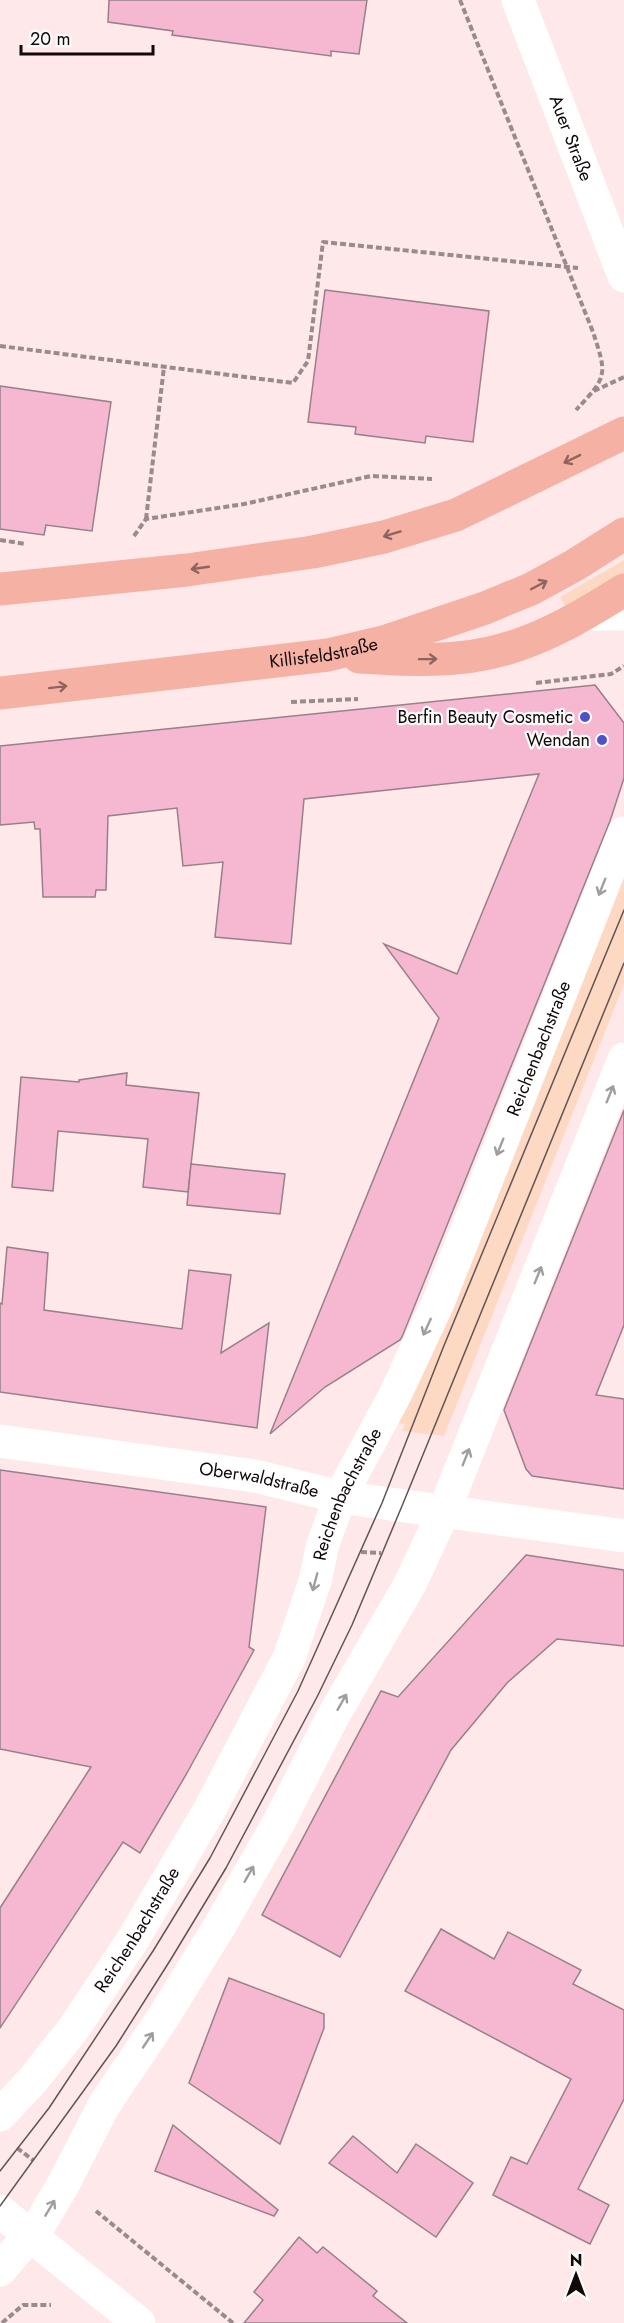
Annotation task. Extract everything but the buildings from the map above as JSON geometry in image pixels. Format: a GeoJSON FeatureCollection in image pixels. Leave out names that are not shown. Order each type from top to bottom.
{"type":"FeatureCollection","features":[{"type":"Feature","properties":{"kind":"main road"},"geometry":{"type":"LineString","coordinates":[[0,589],[187,570],[313,552],[384,537],[456,515],[624,433]]}},
{"type":"Feature","properties":{"kind":"main road","name":"Killisfeldstraße"},"geometry":{"type":"LineString","coordinates":[[0,693],[328,655],[387,641],[485,608],[540,585],[624,534]]}},
{"type":"Feature","properties":{"kind":"main road"},"geometry":{"type":"LineString","coordinates":[[328,655],[401,660],[474,656],[505,650],[586,614],[624,590]]}},
{"type":"Feature","properties":{"kind":"street","name":"Auer Straße"},"geometry":{"type":"LineString","coordinates":[[518,0],[623,274]]}},
{"type":"Feature","properties":{"kind":"street"},"geometry":{"type":"LineString","coordinates":[[586,614],[624,614]]}},
{"type":"Feature","properties":{"kind":"street","name":"Reichenbachstraße"},"geometry":{"type":"LineString","coordinates":[[0,2115],[32,2081],[74,2028],[132,1941],[210,1809],[289,1658],[316,1578],[322,1547],[340,1497],[395,1395],[438,1303],[624,833]]}},
{"type":"Feature","properties":{"kind":"street"},"geometry":{"type":"LineString","coordinates":[[0,2270],[41,2222],[63,2185],[104,2105],[162,2019],[236,1898],[279,1822],[332,1718],[410,1584],[444,1511],[624,1059]]}},
{"type":"Feature","properties":{"kind":"street","name":"Oberwaldstraße"},"geometry":{"type":"LineString","coordinates":[[0,1441],[255,1476],[340,1497],[624,1536]]}},
{"type":"Feature","properties":{"kind":"street"},"geometry":{"type":"LineString","coordinates":[[0,2211],[139,2323]]}},
{"type":"Feature","properties":{"kind":"path"},"geometry":{"type":"LineString","coordinates":[[460,0],[567,267],[602,361],[603,375],[593,392],[569,416]]}},
{"type":"Feature","properties":{"kind":"path"},"geometry":{"type":"LineString","coordinates":[[0,346],[293,383],[308,361],[323,242],[623,274]]}},
{"type":"Feature","properties":{"kind":"path"},"geometry":{"type":"LineString","coordinates":[[133,537],[146,519],[164,367]]}},
{"type":"Feature","properties":{"kind":"path"},"geometry":{"type":"LineString","coordinates":[[593,392],[624,376]]}},
{"type":"Feature","properties":{"kind":"path"},"geometry":{"type":"LineString","coordinates":[[146,519],[244,504],[372,476],[436,479]]}},
{"type":"Feature","properties":{"kind":"path"},"geometry":{"type":"LineString","coordinates":[[2,2323],[23,2305],[51,2305],[59,2309]]}},
{"type":"Feature","properties":{"kind":"shaded area"},"geometry":{"type":"Polygon","coordinates":[[[624,560],[624,573],[566,608],[560,597],[624,560]]]}},
{"type":"Feature","properties":{"kind":"shaded area"},"geometry":{"type":"Polygon","coordinates":[[[624,869],[624,984],[444,1436],[402,1431],[405,1424],[391,1422],[624,869]]]}},
{"type":"Feature","properties":{"kind":"tram line"},"geometry":{"type":"LineString","coordinates":[[0,2171],[49,2108],[153,1951],[210,1858],[298,1691],[382,1503],[443,1348],[624,910]]}},
{"type":"Feature","properties":{"kind":"tram line"},"geometry":{"type":"LineString","coordinates":[[0,2206],[116,2046],[171,1959],[226,1868],[317,1697],[352,1625],[402,1506],[624,963]]}},
{"type":"Feature","properties":{"kind":"place","name":"Berfin Beauty Cosmetic"},"geometry":{"type":"Point","coordinates":[585,717]}},
{"type":"Feature","properties":{"kind":"place","name":"Wendan"},"geometry":{"type":"Point","coordinates":[602,740]}}]}
